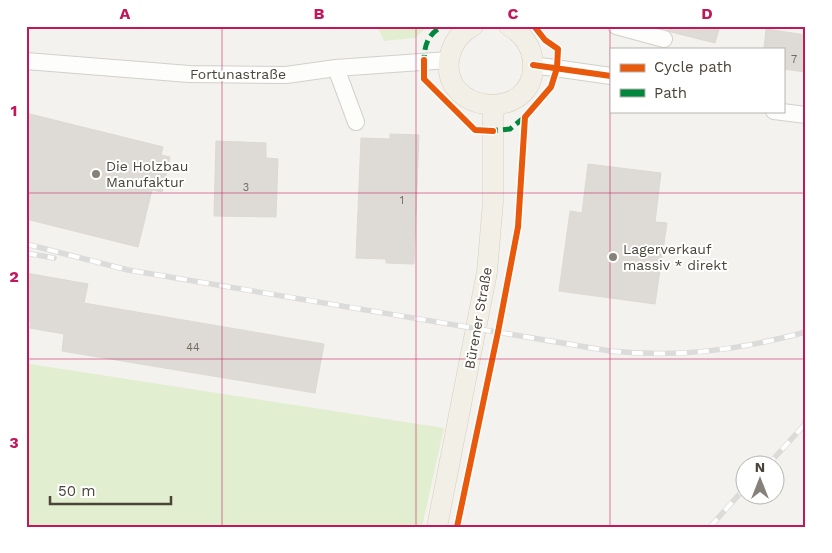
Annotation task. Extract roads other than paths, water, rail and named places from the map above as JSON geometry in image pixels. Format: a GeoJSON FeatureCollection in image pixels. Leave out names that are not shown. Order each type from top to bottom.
{"type":"FeatureCollection","features":[{"type":"Feature","properties":{"kind":"main road"},"geometry":{"type":"LineString","coordinates":[[473,26],[458,38],[452,48],[449,60],[452,80],[459,92],[469,100],[493,106],[504,104],[522,92],[531,76],[533,65],[528,44],[522,36],[509,26]]}},
{"type":"Feature","properties":{"kind":"main road","name":"Bürener Straße"},"geometry":{"type":"LineString","coordinates":[[437,527],[487,272],[493,202],[493,106]]}},
{"type":"Feature","properties":{"kind":"street"},"geometry":{"type":"LineString","coordinates":[[616,26],[664,38]]}},
{"type":"Feature","properties":{"kind":"street","name":"Fortunastraße"},"geometry":{"type":"LineString","coordinates":[[26,61],[189,74],[286,75],[336,68],[424,60],[449,60]]}},
{"type":"Feature","properties":{"kind":"street"},"geometry":{"type":"LineString","coordinates":[[533,65],[610,76]]}},
{"type":"Feature","properties":{"kind":"street"},"geometry":{"type":"LineString","coordinates":[[336,68],[356,122]]}},
{"type":"Feature","properties":{"kind":"street"},"geometry":{"type":"LineString","coordinates":[[782,112],[806,115]]}},
{"type":"Feature","properties":{"kind":"railway"},"geometry":{"type":"LineString","coordinates":[[26,244],[128,270],[610,351],[661,354],[709,351],[757,344],[806,332]]}},
{"type":"Feature","properties":{"kind":"railway"},"geometry":{"type":"LineString","coordinates":[[26,253],[54,258]]}},
{"type":"Feature","properties":{"kind":"railway"},"geometry":{"type":"LineString","coordinates":[[776,456],[806,423]]}},
{"type":"Feature","properties":{"kind":"railway"},"geometry":{"type":"LineString","coordinates":[[710,527],[734,500]]}},
{"type":"Feature","properties":{"kind":"place","name":"Die Holzbau Manufaktur"},"geometry":{"type":"Point","coordinates":[96,174]}},
{"type":"Feature","properties":{"kind":"place","name":"Lagerverkauf massiv * direkt"},"geometry":{"type":"Point","coordinates":[613,257]}}]}
